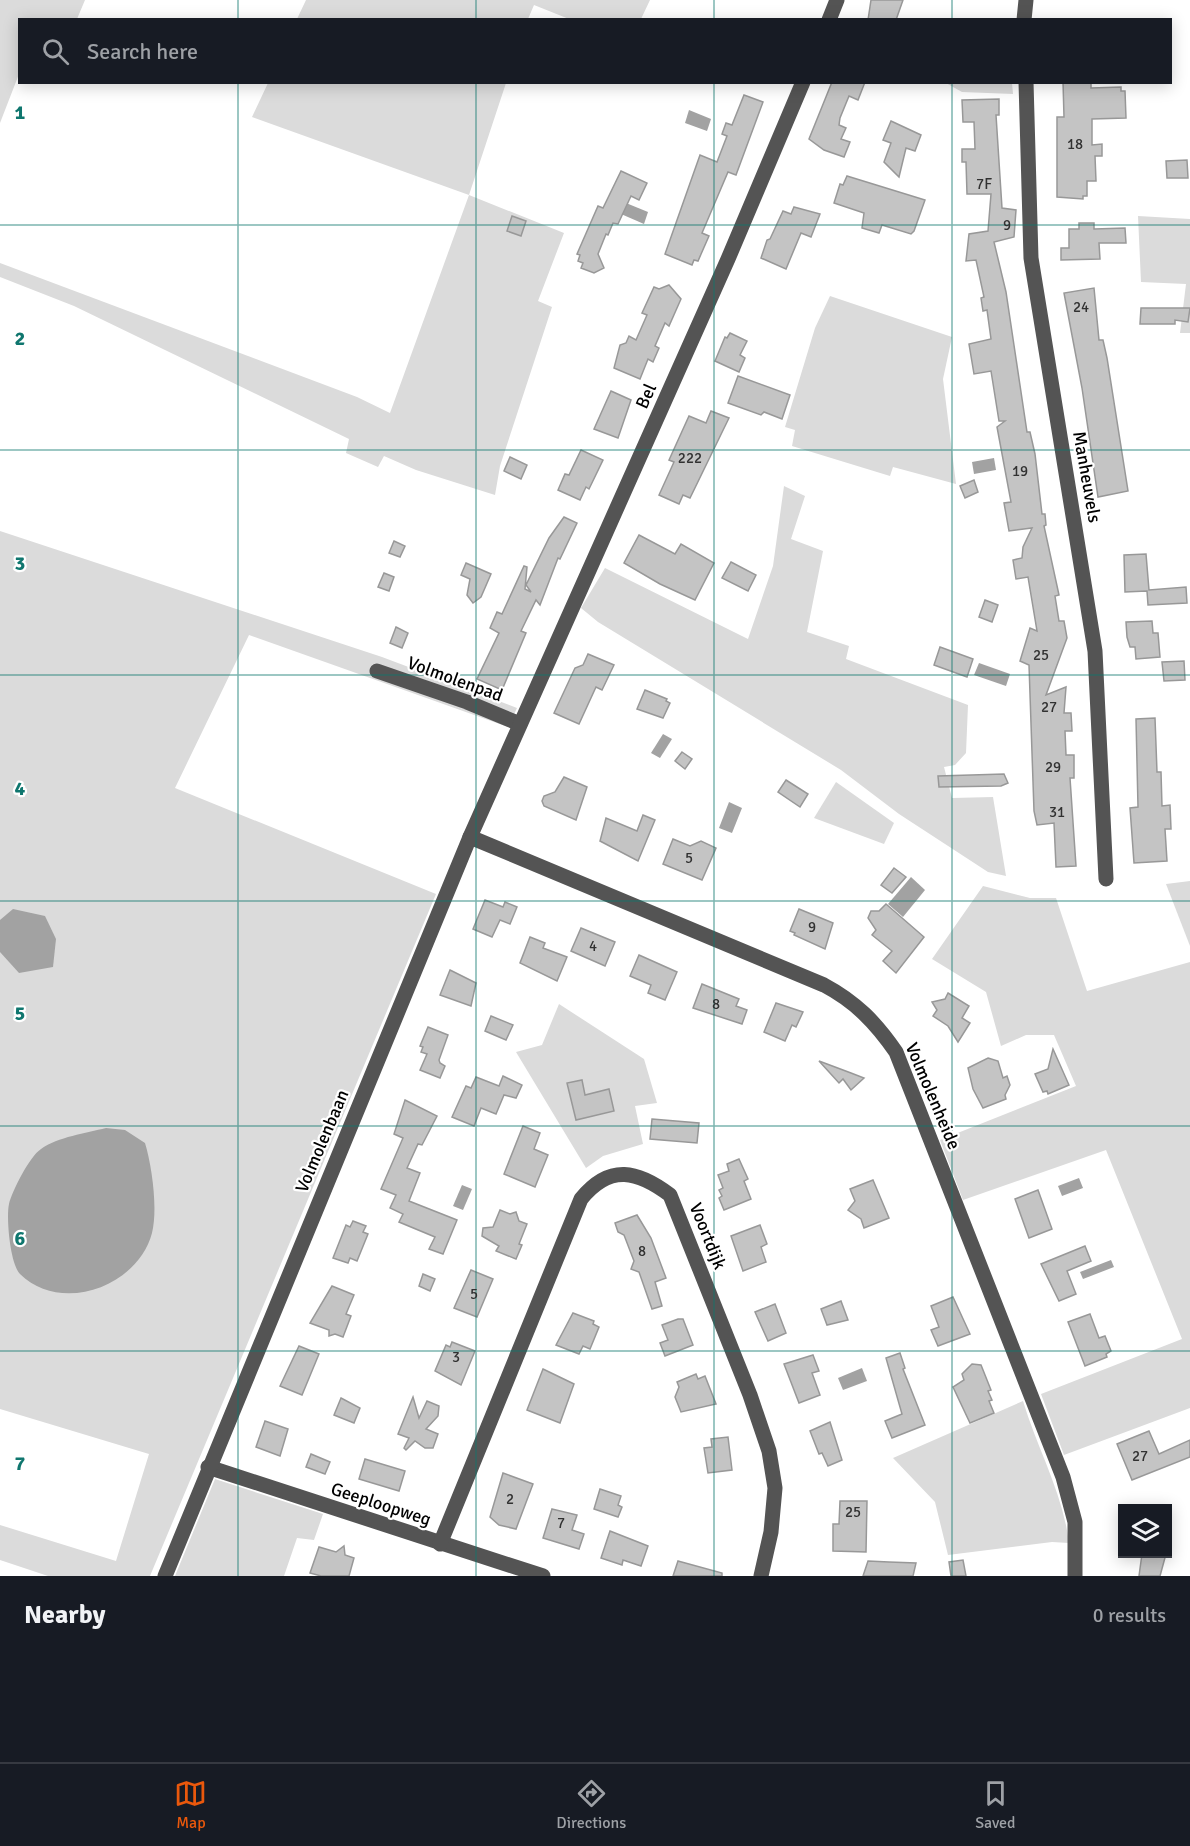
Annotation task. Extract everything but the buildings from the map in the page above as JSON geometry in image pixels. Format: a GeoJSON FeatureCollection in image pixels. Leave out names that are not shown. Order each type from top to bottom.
{"type":"FeatureCollection","features":[{"type":"Feature","properties":{"kind":"street"},"geometry":{"type":"LineString","coordinates":[[830,18],[837,0]]}},
{"type":"Feature","properties":{"kind":"street"},"geometry":{"type":"LineString","coordinates":[[1024,18],[1026,0]]}},
{"type":"Feature","properties":{"kind":"street","name":"Bel"},"geometry":{"type":"LineString","coordinates":[[520,724],[729,259],[802,84]]}},
{"type":"Feature","properties":{"kind":"street","name":"Manheuvels"},"geometry":{"type":"LineString","coordinates":[[1026,84],[1031,258],[1095,651],[1106,879]]}},
{"type":"Feature","properties":{"kind":"street","name":"Volmolenpad"},"geometry":{"type":"LineString","coordinates":[[377,671],[467,702],[520,724]]}},
{"type":"Feature","properties":{"kind":"street","name":"Volmolenbaan"},"geometry":{"type":"LineString","coordinates":[[165,1576],[208,1467],[470,837],[520,724]]}},
{"type":"Feature","properties":{"kind":"street","name":"Volmolenheide"},"geometry":{"type":"LineString","coordinates":[[470,837],[824,986],[847,997],[884,1034],[896,1052],[1063,1477],[1075,1522],[1075,1576]]}},
{"type":"Feature","properties":{"kind":"street","name":"Voortdijk"},"geometry":{"type":"LineString","coordinates":[[440,1544],[581,1199],[592,1185],[611,1176],[627,1174],[650,1180],[670,1195],[766,1440],[774,1488],[771,1532],[761,1576]]}},
{"type":"Feature","properties":{"kind":"street","name":"Geeploopweg"},"geometry":{"type":"LineString","coordinates":[[208,1467],[543,1576]]}},
{"type":"Feature","properties":{"kind":"shaded area"},"geometry":{"type":"Polygon","coordinates":[[[0,0],[85,0],[77,18],[18,18],[18,77],[0,123],[0,0]]]}},
{"type":"Feature","properties":{"kind":"shaded area"},"geometry":{"type":"Polygon","coordinates":[[[306,0],[650,0],[641,18],[566,18],[534,5],[528,18],[297,18],[306,0]]]}},
{"type":"Feature","properties":{"kind":"shaded area"},"geometry":{"type":"Polygon","coordinates":[[[268,84],[506,84],[469,195],[252,117],[268,84]]]}},
{"type":"Feature","properties":{"kind":"shaded area"},"geometry":{"type":"Polygon","coordinates":[[[948,84],[1012,84],[1013,94],[962,92],[948,84]]]}},
{"type":"Feature","properties":{"kind":"shaded area"},"geometry":{"type":"Polygon","coordinates":[[[689,110],[711,119],[707,131],[685,123],[689,110]]]}},
{"type":"Feature","properties":{"kind":"shaded area"},"geometry":{"type":"Polygon","coordinates":[[[469,195],[564,233],[538,301],[552,307],[500,466],[495,495],[416,470],[384,456],[378,467],[346,453],[349,439],[74,306],[0,277],[0,263],[357,397],[390,413],[469,195]]]}},
{"type":"Feature","properties":{"kind":"shaded area"},"geometry":{"type":"Polygon","coordinates":[[[626,203],[648,212],[644,224],[621,214],[626,203]]]}},
{"type":"Feature","properties":{"kind":"shaded area"},"geometry":{"type":"Polygon","coordinates":[[[1138,216],[1190,219],[1190,333],[1180,333],[1186,284],[1141,282],[1138,216]]]}},
{"type":"Feature","properties":{"kind":"shaded area"},"geometry":{"type":"Polygon","coordinates":[[[830,296],[952,337],[943,379],[956,484],[893,467],[890,476],[792,446],[795,430],[785,427],[815,328],[830,296]]]}},
{"type":"Feature","properties":{"kind":"shaded area"},"geometry":{"type":"Polygon","coordinates":[[[994,458],[996,470],[974,474],[972,462],[994,458]]]}},
{"type":"Feature","properties":{"kind":"shaded area"},"geometry":{"type":"Polygon","coordinates":[[[784,486],[805,496],[791,539],[823,551],[807,632],[849,646],[846,659],[968,705],[966,753],[955,765],[944,767],[952,798],[993,797],[1006,876],[988,872],[899,814],[841,770],[598,622],[581,608],[605,568],[748,639],[773,566],[784,486]]]}},
{"type":"Feature","properties":{"kind":"shaded area"},"geometry":{"type":"Polygon","coordinates":[[[0,531],[382,657],[517,708],[508,727],[249,635],[175,788],[436,894],[150,1576],[48,1576],[0,1560],[0,1525],[116,1561],[149,1454],[0,1409],[0,531]]]}},
{"type":"Feature","properties":{"kind":"shaded area"},"geometry":{"type":"Polygon","coordinates":[[[979,663],[1010,674],[1006,686],[974,675],[979,663]]]}},
{"type":"Feature","properties":{"kind":"shaded area"},"geometry":{"type":"Polygon","coordinates":[[[663,734],[672,739],[660,758],[651,753],[663,734]]]}},
{"type":"Feature","properties":{"kind":"shaded area"},"geometry":{"type":"Polygon","coordinates":[[[836,782],[894,823],[884,844],[814,818],[836,782]]]}},
{"type":"Feature","properties":{"kind":"shaded area"},"geometry":{"type":"Polygon","coordinates":[[[729,802],[742,808],[732,833],[719,828],[729,802]]]}},
{"type":"Feature","properties":{"kind":"shaded area"},"geometry":{"type":"Polygon","coordinates":[[[911,877],[925,890],[903,917],[888,904],[911,877]]]}},
{"type":"Feature","properties":{"kind":"shaded area"},"geometry":{"type":"Polygon","coordinates":[[[1190,881],[1190,946],[1166,884],[1190,881]]]}},
{"type":"Feature","properties":{"kind":"shaded area"},"geometry":{"type":"Polygon","coordinates":[[[983,886],[1030,898],[1056,898],[1087,991],[1190,962],[1190,1408],[1064,1455],[1041,1394],[1182,1339],[1106,1150],[963,1200],[940,1140],[1076,1086],[1054,1035],[1026,1035],[1001,1046],[986,992],[932,959],[983,886]]]}},
{"type":"Feature","properties":{"kind":"shaded area"},"geometry":{"type":"Polygon","coordinates":[[[13,909],[45,916],[56,939],[53,967],[19,973],[0,952],[0,920],[13,909]]]}},
{"type":"Feature","properties":{"kind":"shaded area"},"geometry":{"type":"Polygon","coordinates":[[[559,1004],[644,1059],[657,1103],[635,1106],[643,1144],[603,1156],[586,1168],[516,1052],[542,1045],[559,1004]]]}},
{"type":"Feature","properties":{"kind":"shaded area"},"geometry":{"type":"Polygon","coordinates":[[[106,1128],[125,1130],[145,1143],[152,1175],[154,1223],[144,1252],[131,1268],[115,1280],[96,1289],[77,1293],[56,1292],[37,1286],[20,1274],[14,1261],[8,1219],[9,1204],[14,1191],[27,1166],[41,1149],[64,1138],[106,1128]]]}},
{"type":"Feature","properties":{"kind":"shaded area"},"geometry":{"type":"Polygon","coordinates":[[[1079,1178],[1083,1188],[1062,1196],[1058,1186],[1079,1178]]]}},
{"type":"Feature","properties":{"kind":"shaded area"},"geometry":{"type":"Polygon","coordinates":[[[462,1185],[472,1189],[463,1210],[453,1206],[462,1185]]]}},
{"type":"Feature","properties":{"kind":"shaded area"},"geometry":{"type":"Polygon","coordinates":[[[1111,1260],[1114,1267],[1083,1279],[1080,1272],[1111,1260]]]}},
{"type":"Feature","properties":{"kind":"shaded area"},"geometry":{"type":"Polygon","coordinates":[[[862,1368],[867,1381],[843,1390],[838,1378],[862,1368]]]}},
{"type":"Feature","properties":{"kind":"shaded area"},"geometry":{"type":"Polygon","coordinates":[[[1023,1401],[1056,1488],[1069,1543],[1052,1542],[948,1555],[935,1502],[893,1458],[1023,1401]]]}},
{"type":"Feature","properties":{"kind":"shaded area"},"geometry":{"type":"Polygon","coordinates":[[[215,1479],[323,1514],[314,1540],[297,1538],[284,1576],[175,1576],[215,1479]]]}}]}
